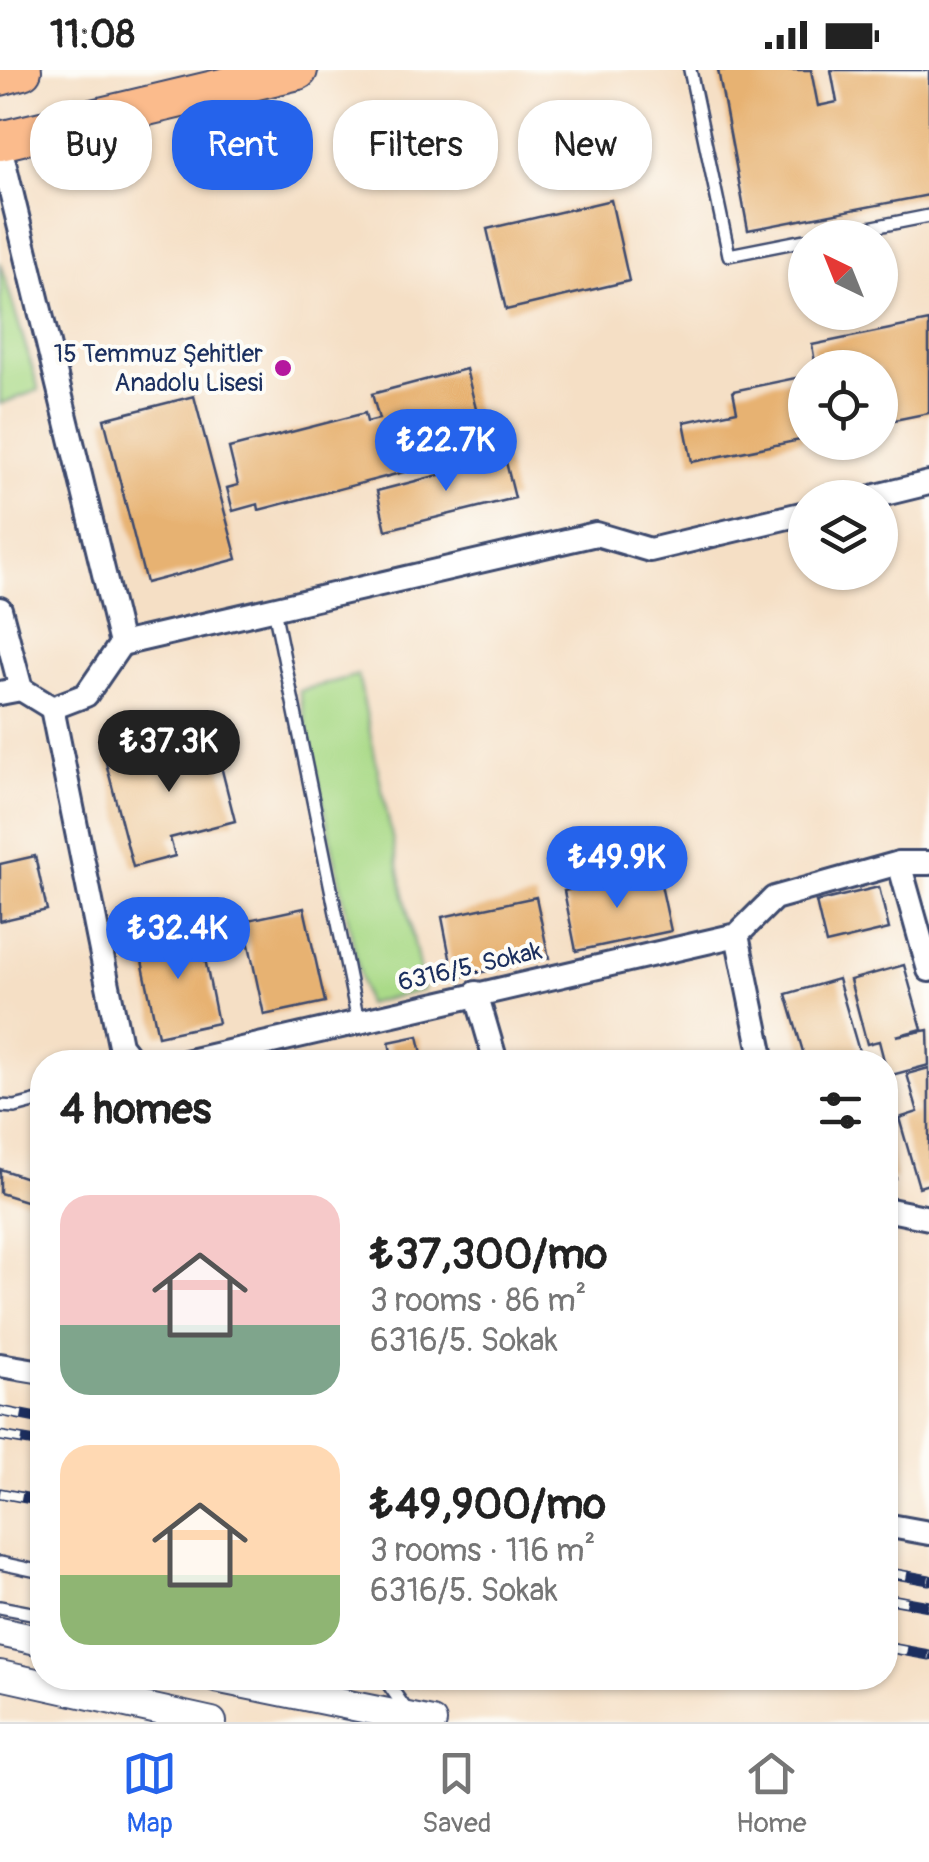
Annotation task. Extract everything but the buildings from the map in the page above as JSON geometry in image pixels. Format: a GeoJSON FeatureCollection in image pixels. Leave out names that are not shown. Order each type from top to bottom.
{"type":"FeatureCollection","features":[{"type":"Feature","properties":{"kind":"highway"},"geometry":{"type":"LineString","coordinates":[[0,76],[22,70]]}},
{"type":"Feature","properties":{"kind":"highway"},"geometry":{"type":"LineString","coordinates":[[0,144],[298,70]]}},
{"type":"Feature","properties":{"kind":"street"},"geometry":{"type":"LineString","coordinates":[[0,144],[121,644]]}},
{"type":"Feature","properties":{"kind":"street"},"geometry":{"type":"LineString","coordinates":[[898,491],[929,483]]}},
{"type":"Feature","properties":{"kind":"street"},"geometry":{"type":"LineString","coordinates":[[0,609],[10,691],[52,708],[86,695],[121,644],[596,534],[650,550],[788,517]]}},
{"type":"Feature","properties":{"kind":"street"},"geometry":{"type":"LineString","coordinates":[[52,708],[68,801],[123,1050]]}},
{"type":"Feature","properties":{"kind":"street"},"geometry":{"type":"LineString","coordinates":[[760,1050],[736,936],[774,898],[899,864],[929,863]]}},
{"type":"Feature","properties":{"kind":"street"},"geometry":{"type":"LineString","coordinates":[[899,864],[929,970]]}},
{"type":"Feature","properties":{"kind":"street","name":"6316/5. Sokak"},"geometry":{"type":"LineString","coordinates":[[236,1050],[736,936]]}},
{"type":"Feature","properties":{"kind":"street"},"geometry":{"type":"LineString","coordinates":[[476,993],[493,1050]]}},
{"type":"Feature","properties":{"kind":"street"},"geometry":{"type":"LineString","coordinates":[[898,1212],[929,1218]]}},
{"type":"Feature","properties":{"kind":"street"},"geometry":{"type":"LineString","coordinates":[[0,1365],[30,1370]]}},
{"type":"Feature","properties":{"kind":"street"},"geometry":{"type":"LineString","coordinates":[[898,1527],[929,1533]]}},
{"type":"Feature","properties":{"kind":"street"},"geometry":{"type":"LineString","coordinates":[[0,1632],[30,1638]]}},
{"type":"Feature","properties":{"kind":"street"},"geometry":{"type":"LineString","coordinates":[[0,1675],[30,1682]]}},
{"type":"Feature","properties":{"kind":"street"},"geometry":{"type":"LineString","coordinates":[[68,1690],[212,1722]]}},
{"type":"Feature","properties":{"kind":"street"},"geometry":{"type":"LineString","coordinates":[[273,1690],[419,1721]]}},
{"type":"Feature","properties":{"kind":"lane"},"geometry":{"type":"LineString","coordinates":[[690,70],[728,255],[788,243]]}},
{"type":"Feature","properties":{"kind":"lane"},"geometry":{"type":"LineString","coordinates":[[898,222],[929,216]]}},
{"type":"Feature","properties":{"kind":"lane"},"geometry":{"type":"LineString","coordinates":[[274,608],[358,1021]]}},
{"type":"Feature","properties":{"kind":"lane"},"geometry":{"type":"LineString","coordinates":[[0,1106],[30,1103]]}},
{"type":"Feature","properties":{"kind":"lane"},"geometry":{"type":"LineString","coordinates":[[0,1564],[30,1570]]}},
{"type":"Feature","properties":{"kind":"lane"},"geometry":{"type":"LineString","coordinates":[[0,1607],[30,1613]]}},
{"type":"Feature","properties":{"kind":"lane"},"geometry":{"type":"LineString","coordinates":[[392,1690],[419,1721]]}},
{"type":"Feature","properties":{"kind":"green space"},"geometry":{"type":"Polygon","coordinates":[[[0,262],[39,390],[0,404],[0,262]]]}},
{"type":"Feature","properties":{"kind":"green space"},"geometry":{"type":"Polygon","coordinates":[[[358,675],[424,990],[366,1004],[299,691],[358,675]]]}},
{"type":"Feature","properties":{"kind":"railway"},"geometry":{"type":"LineString","coordinates":[[0,1411],[30,1417]]}},
{"type":"Feature","properties":{"kind":"railway"},"geometry":{"type":"LineString","coordinates":[[0,1436],[30,1441]]}},
{"type":"Feature","properties":{"kind":"railway"},"geometry":{"type":"LineString","coordinates":[[0,1493],[30,1499]]}},
{"type":"Feature","properties":{"kind":"railway"},"geometry":{"type":"LineString","coordinates":[[898,1574],[929,1580]]}},
{"type":"Feature","properties":{"kind":"railway"},"geometry":{"type":"LineString","coordinates":[[898,1600],[929,1606]]}},
{"type":"Feature","properties":{"kind":"railway"},"geometry":{"type":"LineString","coordinates":[[898,1649],[929,1655]]}},
{"type":"Feature","properties":{"kind":"place","name":"15 Temmuz Şehitler Anadolu Lisesi"},"geometry":{"type":"Point","coordinates":[283,368]}}]}
